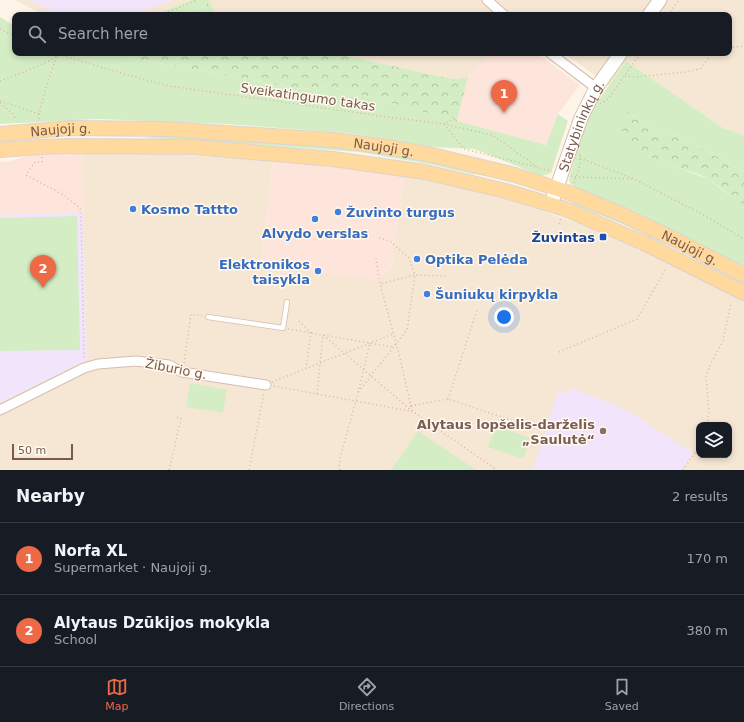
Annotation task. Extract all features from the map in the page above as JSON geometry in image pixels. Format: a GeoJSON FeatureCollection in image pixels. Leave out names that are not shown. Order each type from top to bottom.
{"type":"FeatureCollection","features":[{"type":"Feature","properties":{"kind":"main road","name":"Naujoji g."},"geometry":{"type":"LineString","coordinates":[[0,134],[70,128],[174,129],[333,140],[428,154],[515,175],[557,188],[623,215],[744,275]]}},
{"type":"Feature","properties":{"kind":"main road"},"geometry":{"type":"LineString","coordinates":[[70,128],[70,146]]}},
{"type":"Feature","properties":{"kind":"main road","name":"Naujoji g."},"geometry":{"type":"LineString","coordinates":[[0,150],[70,146],[194,147],[333,159],[425,172],[506,191],[565,209],[644,242],[744,293]]}},
{"type":"Feature","properties":{"kind":"street"},"geometry":{"type":"LineString","coordinates":[[487,0],[501,12]]}},
{"type":"Feature","properties":{"kind":"street"},"geometry":{"type":"LineString","coordinates":[[651,12],[660,0]]}},
{"type":"Feature","properties":{"kind":"street"},"geometry":{"type":"LineString","coordinates":[[554,56],[596,88]]}},
{"type":"Feature","properties":{"kind":"street","name":"Statybininkų g."},"geometry":{"type":"LineString","coordinates":[[551,204],[581,118],[596,88],[619,56]]}},
{"type":"Feature","properties":{"kind":"street","name":"Žiburio g."},"geometry":{"type":"LineString","coordinates":[[0,410],[84,368],[98,364],[136,361],[169,365],[182,372],[266,385]]}},
{"type":"Feature","properties":{"kind":"lane"},"geometry":{"type":"LineString","coordinates":[[208,317],[283,328],[287,302]]}},
{"type":"Feature","properties":{"kind":"path"},"geometry":{"type":"LineString","coordinates":[[168,12],[197,0]]}},
{"type":"Feature","properties":{"kind":"path"},"geometry":{"type":"LineString","coordinates":[[670,12],[679,0]]}},
{"type":"Feature","properties":{"kind":"path"},"geometry":{"type":"LineString","coordinates":[[0,29],[12,35]]}},
{"type":"Feature","properties":{"kind":"path"},"geometry":{"type":"LineString","coordinates":[[732,48],[744,46]]}},
{"type":"Feature","properties":{"kind":"path"},"geometry":{"type":"LineString","coordinates":[[0,81],[51,60],[56,56]]}},
{"type":"Feature","properties":{"kind":"path"},"geometry":{"type":"LineString","coordinates":[[40,130],[39,114],[57,56]]}},
{"type":"Feature","properties":{"kind":"path","name":"Sveikatingumo takas"},"geometry":{"type":"LineString","coordinates":[[65,56],[169,86],[444,124],[492,135],[539,168],[552,171]]}},
{"type":"Feature","properties":{"kind":"path"},"geometry":{"type":"LineString","coordinates":[[598,106],[609,98],[639,56]]}},
{"type":"Feature","properties":{"kind":"path"},"geometry":{"type":"LineString","coordinates":[[624,76],[636,77],[658,75],[700,69],[710,56]]}},
{"type":"Feature","properties":{"kind":"path"},"geometry":{"type":"LineString","coordinates":[[0,102],[39,114]]}},
{"type":"Feature","properties":{"kind":"path"},"geometry":{"type":"LineString","coordinates":[[0,102],[13,114],[16,120]]}},
{"type":"Feature","properties":{"kind":"path"},"geometry":{"type":"LineString","coordinates":[[454,118],[444,124],[464,149],[539,168]]}},
{"type":"Feature","properties":{"kind":"path"},"geometry":{"type":"LineString","coordinates":[[41,147],[42,162],[35,162],[26,175],[62,194],[80,208],[84,368]]}},
{"type":"Feature","properties":{"kind":"path"},"geometry":{"type":"LineString","coordinates":[[580,153],[580,165],[576,177],[634,179]]}},
{"type":"Feature","properties":{"kind":"path"},"geometry":{"type":"LineString","coordinates":[[580,158],[634,179],[700,213],[744,239]]}},
{"type":"Feature","properties":{"kind":"path"},"geometry":{"type":"LineString","coordinates":[[358,392],[407,330],[415,275],[409,258],[390,241],[379,238]]}},
{"type":"Feature","properties":{"kind":"path"},"geometry":{"type":"LineString","coordinates":[[376,258],[380,284],[396,344]]}},
{"type":"Feature","properties":{"kind":"path"},"geometry":{"type":"LineString","coordinates":[[559,352],[637,319],[665,270]]}},
{"type":"Feature","properties":{"kind":"path"},"geometry":{"type":"LineString","coordinates":[[380,284],[415,275],[447,276]]}},
{"type":"Feature","properties":{"kind":"path"},"geometry":{"type":"LineString","coordinates":[[707,422],[709,412],[706,376],[710,365],[723,341],[731,303]]}},
{"type":"Feature","properties":{"kind":"path"},"geometry":{"type":"LineString","coordinates":[[448,399],[477,310]]}},
{"type":"Feature","properties":{"kind":"path"},"geometry":{"type":"LineString","coordinates":[[182,372],[191,314],[208,317]]}},
{"type":"Feature","properties":{"kind":"path"},"geometry":{"type":"LineString","coordinates":[[299,321],[311,333]]}},
{"type":"Feature","properties":{"kind":"path"},"geometry":{"type":"LineString","coordinates":[[283,328],[395,347]]}},
{"type":"Feature","properties":{"kind":"path"},"geometry":{"type":"LineString","coordinates":[[306,368],[311,333]]}},
{"type":"Feature","properties":{"kind":"path"},"geometry":{"type":"LineString","coordinates":[[266,385],[393,334]]}},
{"type":"Feature","properties":{"kind":"path"},"geometry":{"type":"LineString","coordinates":[[323,335],[412,411],[497,470]]}},
{"type":"Feature","properties":{"kind":"path"},"geometry":{"type":"LineString","coordinates":[[317,394],[323,335]]}},
{"type":"Feature","properties":{"kind":"path"},"geometry":{"type":"LineString","coordinates":[[340,470],[340,458],[370,343]]}},
{"type":"Feature","properties":{"kind":"path"},"geometry":{"type":"LineString","coordinates":[[395,347],[412,411]]}},
{"type":"Feature","properties":{"kind":"path"},"geometry":{"type":"LineString","coordinates":[[266,385],[412,411]]}},
{"type":"Feature","properties":{"kind":"path"},"geometry":{"type":"LineString","coordinates":[[249,470],[266,385]]}},
{"type":"Feature","properties":{"kind":"path"},"geometry":{"type":"LineString","coordinates":[[411,406],[448,399],[538,429]]}},
{"type":"Feature","properties":{"kind":"path"},"geometry":{"type":"LineString","coordinates":[[169,470],[181,419],[174,416]]}},
{"type":"Feature","properties":{"kind":"path"},"geometry":{"type":"LineString","coordinates":[[683,470],[696,451]]}},
{"type":"Feature","properties":{"kind":"shaded area"},"geometry":{"type":"Polygon","coordinates":[[[15,0],[192,0],[161,12],[37,12],[15,0]]]}},
{"type":"Feature","properties":{"kind":"shaded area"},"geometry":{"type":"Polygon","coordinates":[[[28,0],[173,0],[139,12],[56,12],[28,0]]]}},
{"type":"Feature","properties":{"kind":"shaded area"},"geometry":{"type":"Polygon","coordinates":[[[209,0],[744,0],[744,135],[723,128],[626,61],[609,85],[567,56],[732,56],[732,12],[215,12],[209,0]]]}},
{"type":"Feature","properties":{"kind":"shaded area"},"geometry":{"type":"Polygon","coordinates":[[[346,56],[491,56],[468,77],[453,79],[346,56]]]}},
{"type":"Feature","properties":{"kind":"shaded area"},"geometry":{"type":"Polygon","coordinates":[[[491,56],[541,56],[580,85],[558,114],[546,145],[457,121],[468,77],[491,56]]]}},
{"type":"Feature","properties":{"kind":"shaded area"},"geometry":{"type":"Polygon","coordinates":[[[82,154],[170,154],[273,161],[261,265],[391,269],[405,175],[501,197],[604,232],[744,300],[744,470],[0,470],[0,215],[83,212],[82,154]]]}},
{"type":"Feature","properties":{"kind":"shaded area"},"geometry":{"type":"Polygon","coordinates":[[[82,154],[83,212],[0,215],[0,162],[32,155],[82,154]]]}},
{"type":"Feature","properties":{"kind":"shaded area"},"geometry":{"type":"Polygon","coordinates":[[[273,161],[405,175],[391,269],[379,280],[261,265],[273,161]]]}},
{"type":"Feature","properties":{"kind":"shaded area"},"geometry":{"type":"Polygon","coordinates":[[[83,212],[87,360],[0,403],[0,215],[83,212]]]}},
{"type":"Feature","properties":{"kind":"shaded area","name":"Alytaus lopšelis-darželis „Saulutė“"},"geometry":{"type":"Polygon","coordinates":[[[570,387],[625,409],[693,453],[681,470],[533,470],[558,391],[568,394],[570,387]]]}},
{"type":"Feature","properties":{"kind":"green space"},"geometry":{"type":"Polygon","coordinates":[[[192,0],[209,0],[210,2],[193,12],[161,12],[192,0]]]}},
{"type":"Feature","properties":{"kind":"green space"},"geometry":{"type":"Polygon","coordinates":[[[210,2],[215,12],[193,12],[210,2]]]}},
{"type":"Feature","properties":{"kind":"green space"},"geometry":{"type":"Polygon","coordinates":[[[0,17],[12,24],[12,56],[124,56],[301,89],[328,86],[546,145],[558,114],[568,121],[551,173],[542,176],[474,149],[435,147],[346,133],[228,124],[98,119],[0,124],[0,17]]]}},
{"type":"Feature","properties":{"kind":"green space"},"geometry":{"type":"Polygon","coordinates":[[[124,56],[346,56],[453,79],[468,77],[457,121],[328,86],[301,89],[124,56]]]}},
{"type":"Feature","properties":{"kind":"green space"},"geometry":{"type":"Polygon","coordinates":[[[626,61],[723,128],[744,135],[744,172],[680,136],[649,128],[629,113],[663,163],[708,179],[736,200],[744,208],[744,266],[634,211],[576,188],[570,183],[569,179],[582,135],[593,108],[626,61]]]}},
{"type":"Feature","properties":{"kind":"green space"},"geometry":{"type":"Polygon","coordinates":[[[625,112],[629,113],[649,128],[680,136],[744,172],[744,208],[708,179],[693,172],[660,162],[645,153],[621,128],[619,122],[620,115],[625,112]]]}},
{"type":"Feature","properties":{"kind":"green space"},"geometry":{"type":"Polygon","coordinates":[[[169,136],[328,147],[434,163],[489,176],[471,174],[434,165],[359,152],[193,140],[140,138],[169,136]]]}},
{"type":"Feature","properties":{"kind":"green space"},"geometry":{"type":"Polygon","coordinates":[[[572,202],[619,220],[679,248],[744,282],[744,285],[678,250],[618,222],[572,204],[572,202]]]}},
{"type":"Feature","properties":{"kind":"green space"},"geometry":{"type":"Polygon","coordinates":[[[77,216],[80,350],[0,351],[0,218],[77,216]]]}},
{"type":"Feature","properties":{"kind":"green space"},"geometry":{"type":"Polygon","coordinates":[[[190,383],[227,390],[223,413],[186,407],[190,383]]]}},
{"type":"Feature","properties":{"kind":"green space"},"geometry":{"type":"Polygon","coordinates":[[[496,426],[531,438],[523,459],[488,447],[496,426]]]}},
{"type":"Feature","properties":{"kind":"green space"},"geometry":{"type":"Polygon","coordinates":[[[418,431],[476,470],[391,470],[418,431]]]}},
{"type":"Feature","properties":{"kind":"place","name":"Norfa XL"},"geometry":{"type":"Point","coordinates":[504,113]}},
{"type":"Feature","properties":{"kind":"place","name":"Kosmo Tattto"},"geometry":{"type":"Point","coordinates":[133,209]}},
{"type":"Feature","properties":{"kind":"place","name":"Žuvinto turgus"},"geometry":{"type":"Point","coordinates":[338,212]}},
{"type":"Feature","properties":{"kind":"place","name":"Alvydo verslas"},"geometry":{"type":"Point","coordinates":[315,219]}},
{"type":"Feature","properties":{"kind":"place","name":"Žuvintas"},"geometry":{"type":"Point","coordinates":[603,237]}},
{"type":"Feature","properties":{"kind":"place","name":"Optika Pelėda"},"geometry":{"type":"Point","coordinates":[417,259]}},
{"type":"Feature","properties":{"kind":"place","name":"Elektronikos taisykla"},"geometry":{"type":"Point","coordinates":[318,271]}},
{"type":"Feature","properties":{"kind":"place","name":"Alytaus Dzūkijos mokykla"},"geometry":{"type":"Point","coordinates":[43,288]}},
{"type":"Feature","properties":{"kind":"place","name":"Šuniukų kirpykla"},"geometry":{"type":"Point","coordinates":[427,294]}},
{"type":"Feature","properties":{"kind":"place","name":"Alytaus lopšelis-darželis „Saulutė“"},"geometry":{"type":"Point","coordinates":[603,431]}}]}
